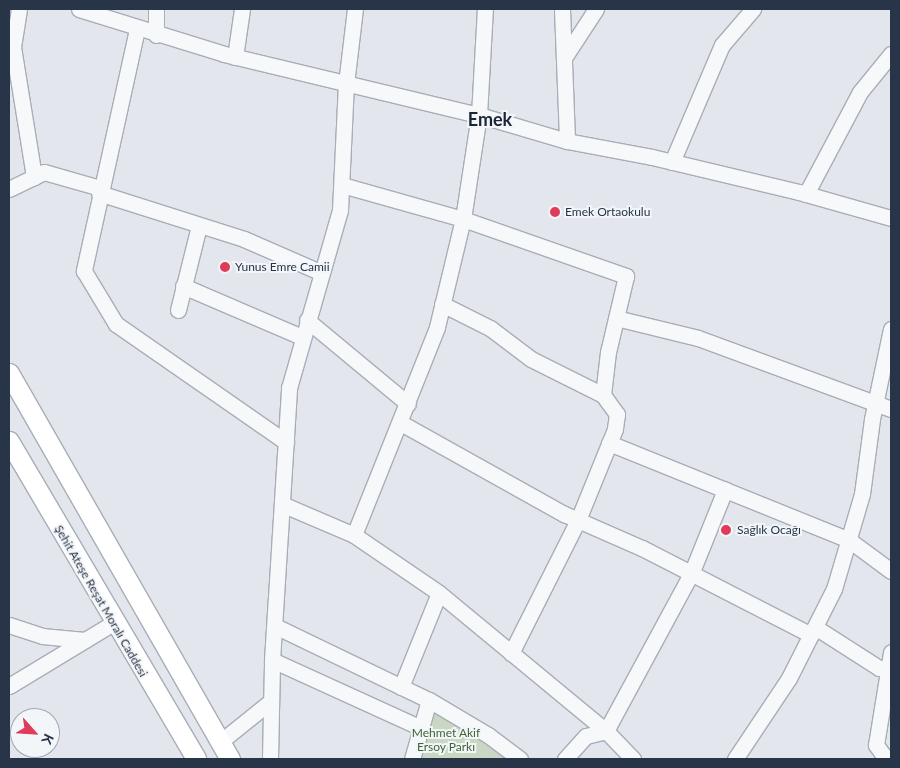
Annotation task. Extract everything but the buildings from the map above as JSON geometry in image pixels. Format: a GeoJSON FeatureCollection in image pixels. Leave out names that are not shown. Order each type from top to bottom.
{"type":"FeatureCollection","features":[{"type":"Feature","properties":{"kind":"main road"},"geometry":{"type":"LineString","coordinates":[[9,374],[230,759]]}},
{"type":"Feature","properties":{"kind":"main road","name":"Şehit Ateşe Reşat Moralı Caddesi"},"geometry":{"type":"LineString","coordinates":[[9,441],[113,623],[196,759]]}},
{"type":"Feature","properties":{"kind":"street"},"geometry":{"type":"LineString","coordinates":[[20,9],[11,42],[34,177]]}},
{"type":"Feature","properties":{"kind":"street"},"geometry":{"type":"LineString","coordinates":[[79,9],[156,35],[234,57],[479,115],[567,142],[672,162],[806,194],[891,218]]}},
{"type":"Feature","properties":{"kind":"street"},"geometry":{"type":"LineString","coordinates":[[156,9],[156,35]]}},
{"type":"Feature","properties":{"kind":"street"},"geometry":{"type":"LineString","coordinates":[[234,57],[242,9]]}},
{"type":"Feature","properties":{"kind":"street"},"geometry":{"type":"LineString","coordinates":[[270,759],[272,660],[284,505],[289,388],[320,272],[340,210],[346,84],[355,9]]}},
{"type":"Feature","properties":{"kind":"street"},"geometry":{"type":"LineString","coordinates":[[354,535],[401,423],[442,304],[462,219],[479,115],[485,9]]}},
{"type":"Feature","properties":{"kind":"street"},"geometry":{"type":"LineString","coordinates":[[562,9],[567,142]]}},
{"type":"Feature","properties":{"kind":"street"},"geometry":{"type":"LineString","coordinates":[[564,58],[596,9]]}},
{"type":"Feature","properties":{"kind":"street"},"geometry":{"type":"LineString","coordinates":[[672,162],[722,45],[752,9]]}},
{"type":"Feature","properties":{"kind":"street"},"geometry":{"type":"LineString","coordinates":[[137,29],[100,190],[84,271],[116,324],[286,442]]}},
{"type":"Feature","properties":{"kind":"street"},"geometry":{"type":"LineString","coordinates":[[806,194],[860,92],[891,54]]}},
{"type":"Feature","properties":{"kind":"street"},"geometry":{"type":"LineString","coordinates":[[9,189],[44,172],[199,226],[244,239],[320,272]]}},
{"type":"Feature","properties":{"kind":"street"},"geometry":{"type":"LineString","coordinates":[[342,186],[462,219],[626,276],[616,318],[603,396]]}},
{"type":"Feature","properties":{"kind":"street"},"geometry":{"type":"LineString","coordinates":[[178,310],[199,226]]}},
{"type":"Feature","properties":{"kind":"street"},"geometry":{"type":"LineString","coordinates":[[183,286],[302,337]]}},
{"type":"Feature","properties":{"kind":"street"},"geometry":{"type":"LineString","coordinates":[[442,304],[490,328],[531,359],[603,396],[617,414],[615,429],[578,520],[511,654]]}},
{"type":"Feature","properties":{"kind":"street"},"geometry":{"type":"LineString","coordinates":[[616,318],[698,338],[891,409]]}},
{"type":"Feature","properties":{"kind":"street"},"geometry":{"type":"LineString","coordinates":[[307,320],[408,404]]}},
{"type":"Feature","properties":{"kind":"street"},"geometry":{"type":"LineString","coordinates":[[735,758],[789,678],[834,589],[862,494],[876,403],[891,329]]}},
{"type":"Feature","properties":{"kind":"street"},"geometry":{"type":"LineString","coordinates":[[401,423],[578,520],[813,631],[879,668],[888,668]]}},
{"type":"Feature","properties":{"kind":"street"},"geometry":{"type":"LineString","coordinates":[[608,443],[849,540],[891,571]]}},
{"type":"Feature","properties":{"kind":"street"},"geometry":{"type":"LineString","coordinates":[[564,759],[586,736],[606,731],[691,574],[725,490]]}},
{"type":"Feature","properties":{"kind":"street"},"geometry":{"type":"LineString","coordinates":[[284,505],[354,535],[440,593],[511,654],[606,731],[633,759]]}},
{"type":"Feature","properties":{"kind":"street"},"geometry":{"type":"LineString","coordinates":[[401,687],[440,593]]}},
{"type":"Feature","properties":{"kind":"street"},"geometry":{"type":"LineString","coordinates":[[9,686],[113,623]]}},
{"type":"Feature","properties":{"kind":"street"},"geometry":{"type":"LineString","coordinates":[[9,625],[42,636],[85,640]]}},
{"type":"Feature","properties":{"kind":"street"},"geometry":{"type":"LineString","coordinates":[[274,626],[429,700],[488,734],[520,759]]}},
{"type":"Feature","properties":{"kind":"street"},"geometry":{"type":"LineString","coordinates":[[886,758],[876,745],[891,652]]}},
{"type":"Feature","properties":{"kind":"street"},"geometry":{"type":"LineString","coordinates":[[272,660],[421,728]]}},
{"type":"Feature","properties":{"kind":"street"},"geometry":{"type":"LineString","coordinates":[[412,759],[429,700]]}},
{"type":"Feature","properties":{"kind":"street"},"geometry":{"type":"LineString","coordinates":[[220,742],[271,701]]}},
{"type":"Feature","properties":{"kind":"green space","name":"Mehmet Akif Ersoy Parkı"},"geometry":{"type":"Polygon","coordinates":[[[432,712],[486,739],[509,759],[419,759],[432,712]]]}},
{"type":"Feature","properties":{"kind":"place","name":"Emek Ortaokulu"},"geometry":{"type":"Point","coordinates":[555,212]}},
{"type":"Feature","properties":{"kind":"place","name":"Yunus Emre Camii"},"geometry":{"type":"Point","coordinates":[225,267]}},
{"type":"Feature","properties":{"kind":"place","name":"Sağlık Ocağı"},"geometry":{"type":"Point","coordinates":[726,530]}},
{"type":"Feature","properties":{"kind":"district","name":"Emek"},"geometry":{"type":"Point","coordinates":[490,119]}}]}
